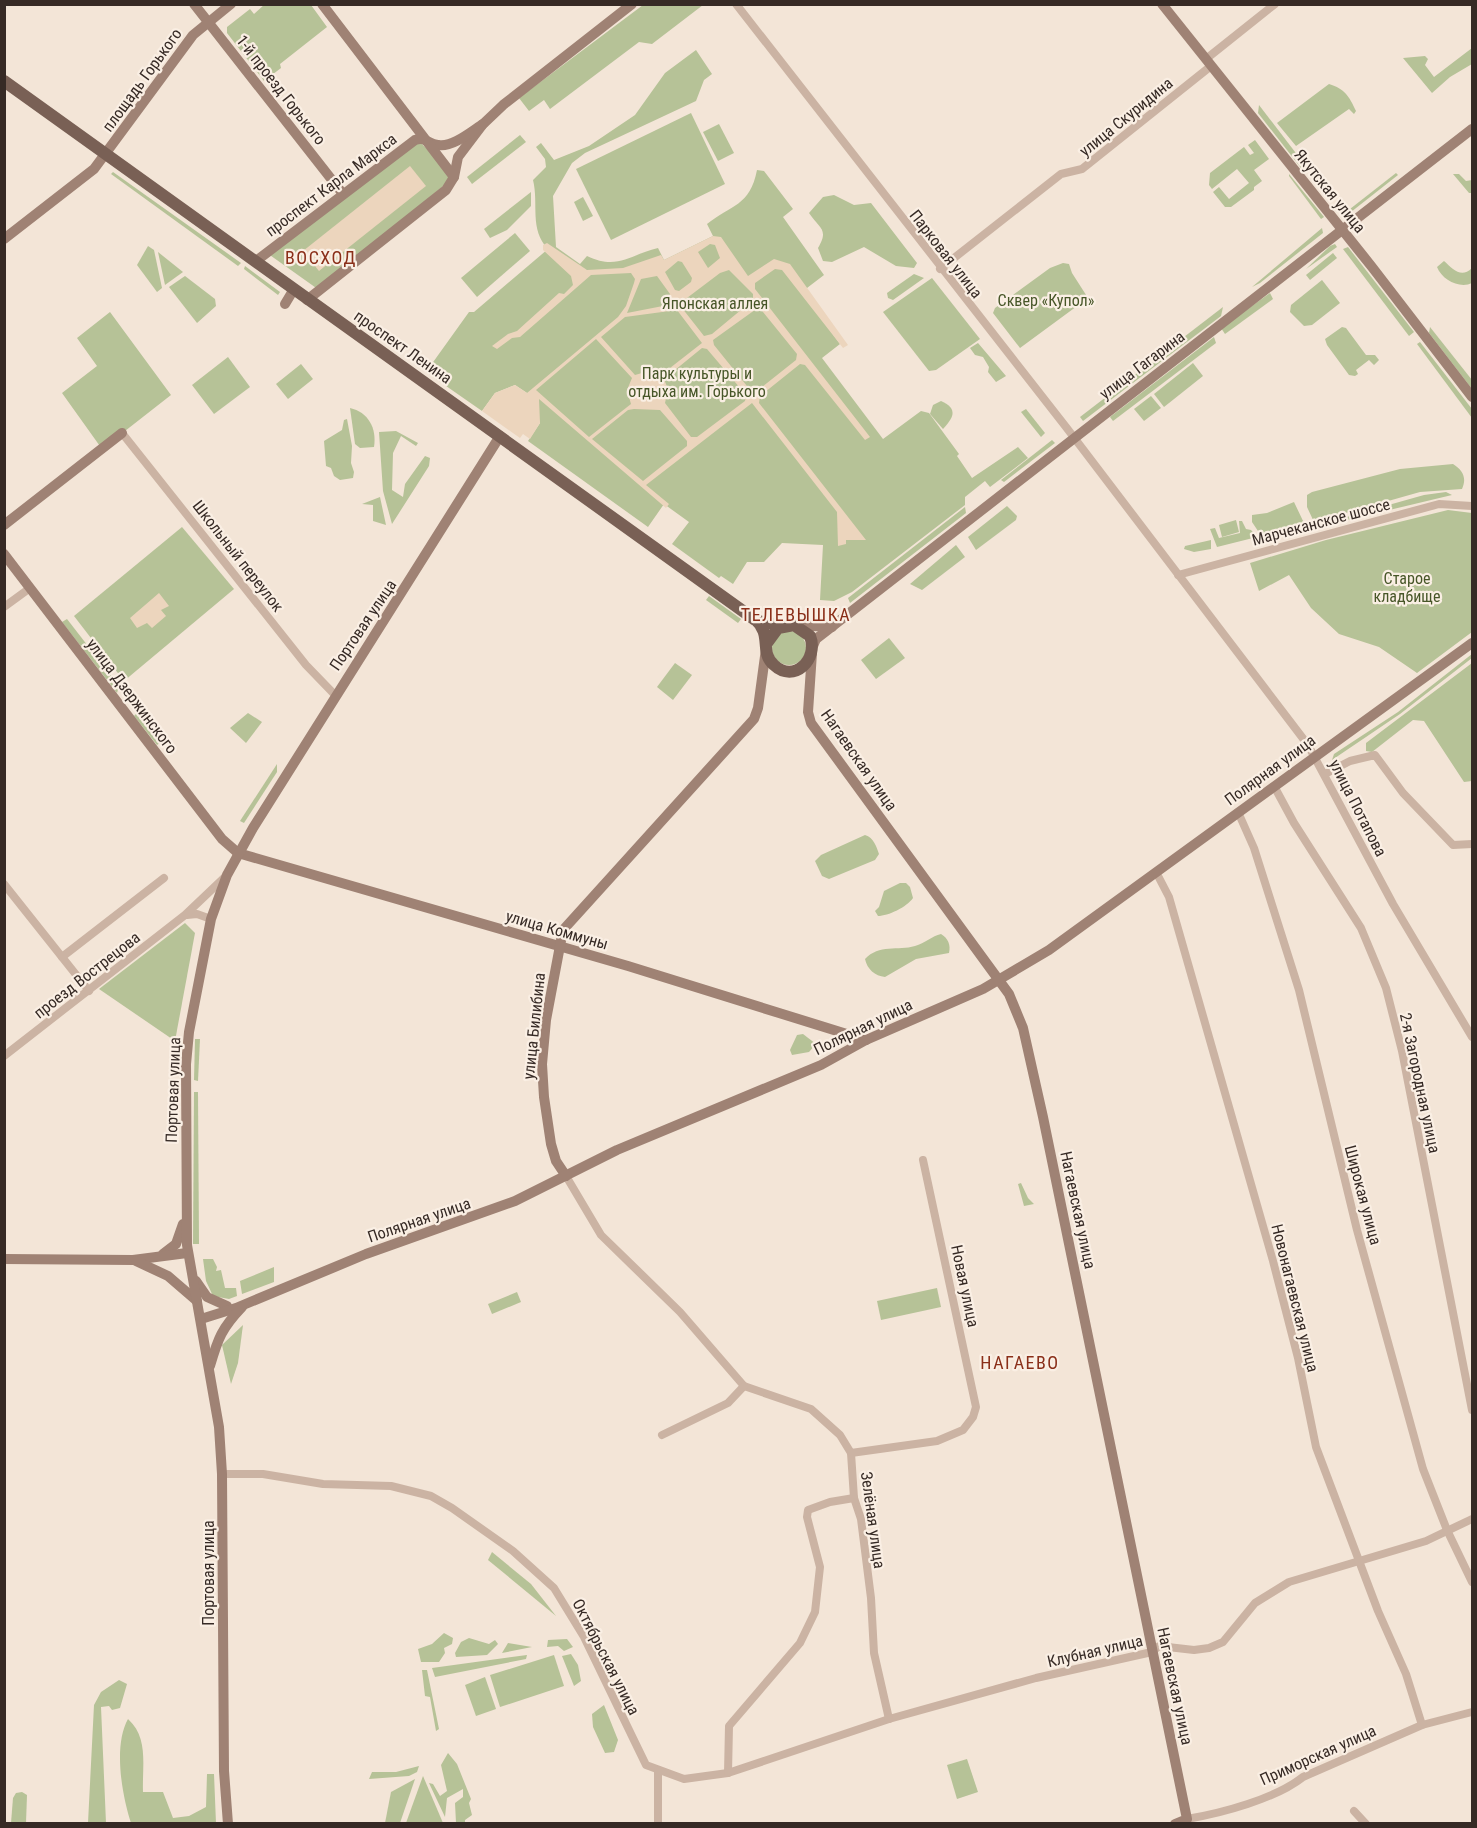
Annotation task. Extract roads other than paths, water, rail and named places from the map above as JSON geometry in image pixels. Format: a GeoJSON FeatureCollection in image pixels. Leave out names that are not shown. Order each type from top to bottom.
{"type":"FeatureCollection","features":[{"type":"Feature","properties":{"kind":"main road","name":"проспект Ленина"},"geometry":{"type":"LineString","coordinates":[[4,81],[754,619],[765,623],[791,625]]}},
{"type":"Feature","properties":{"kind":"main road"},"geometry":{"type":"LineString","coordinates":[[754,619],[765,631],[766,646],[773,664],[788,671],[804,666],[812,649],[808,634],[791,625],[773,631],[766,646]]}},
{"type":"Feature","properties":{"kind":"street","name":"1-й проезд Горького"},"geometry":{"type":"LineString","coordinates":[[194,4],[344,194]]}},
{"type":"Feature","properties":{"kind":"street","name":"площадь Горького"},"geometry":{"type":"LineString","coordinates":[[4,239],[90,173],[190,39],[231,4]]}},
{"type":"Feature","properties":{"kind":"street"},"geometry":{"type":"LineString","coordinates":[[322,4],[454,177]]}},
{"type":"Feature","properties":{"kind":"street","name":"проспект Карла Маркса"},"geometry":{"type":"LineString","coordinates":[[307,300],[446,190],[454,177],[458,157],[483,124],[503,105],[632,4]]}},
{"type":"Feature","properties":{"kind":"street","name":"Парковая улица"},"geometry":{"type":"LineString","coordinates":[[736,4],[1178,575]]}},
{"type":"Feature","properties":{"kind":"street","name":"Якутская улица"},"geometry":{"type":"LineString","coordinates":[[1162,4],[1473,397]]}},
{"type":"Feature","properties":{"kind":"street","name":"улица Скуридина"},"geometry":{"type":"LineString","coordinates":[[940,269],[1061,174],[1082,169],[1275,4]]}},
{"type":"Feature","properties":{"kind":"street","name":"проспект Карла Маркса"},"geometry":{"type":"LineString","coordinates":[[256,261],[415,140],[427,139],[436,145],[444,145],[483,124]]}},
{"type":"Feature","properties":{"kind":"street","name":"улица Гагарина"},"geometry":{"type":"LineString","coordinates":[[812,649],[816,639],[1473,129]]}},
{"type":"Feature","properties":{"kind":"street"},"geometry":{"type":"LineString","coordinates":[[285,304],[294,289]]}},
{"type":"Feature","properties":{"kind":"street"},"geometry":{"type":"LineString","coordinates":[[4,525],[122,433]]}},
{"type":"Feature","properties":{"kind":"street","name":"Школьный переулок"},"geometry":{"type":"LineString","coordinates":[[122,433],[306,665],[335,695]]}},
{"type":"Feature","properties":{"kind":"street","name":"Портовая улица"},"geometry":{"type":"LineString","coordinates":[[228,1824],[224,1771],[222,1474],[219,1427],[191,1274],[186,1209],[186,1064],[189,1032],[211,919],[227,875],[238,853],[335,695],[409,584],[500,436]]}},
{"type":"Feature","properties":{"kind":"street","name":"Марчеканское шоссе"},"geometry":{"type":"LineString","coordinates":[[1178,575],[1438,504],[1473,506]]}},
{"type":"Feature","properties":{"kind":"street","name":"улица Дзержинского"},"geometry":{"type":"LineString","coordinates":[[4,554],[222,838],[238,853]]}},
{"type":"Feature","properties":{"kind":"street","name":"улица Потапова"},"geometry":{"type":"LineString","coordinates":[[1178,575],[1316,756],[1393,904],[1473,1037]]}},
{"type":"Feature","properties":{"kind":"street"},"geometry":{"type":"LineString","coordinates":[[4,607],[30,588]]}},
{"type":"Feature","properties":{"kind":"street"},"geometry":{"type":"LineString","coordinates":[[791,625],[832,627]]}},
{"type":"Feature","properties":{"kind":"street","name":"Полярная улица"},"geometry":{"type":"LineString","coordinates":[[201,1319],[245,1305],[366,1254],[515,1201],[654,1134],[821,1065],[866,1040],[998,980],[1042,955],[1473,644]]}},
{"type":"Feature","properties":{"kind":"street","name":"улица Билибина"},"geometry":{"type":"LineString","coordinates":[[744,1386],[680,1312],[601,1235],[556,1161],[544,1097],[542,1064],[546,1020],[559,946],[567,924],[751,722],[757,712],[766,646]]}},
{"type":"Feature","properties":{"kind":"street"},"geometry":{"type":"LineString","coordinates":[[810,693],[812,649]]}},
{"type":"Feature","properties":{"kind":"street"},"geometry":{"type":"LineString","coordinates":[[761,690],[768,676],[788,671]]}},
{"type":"Feature","properties":{"kind":"street","name":"Нагаевская улица"},"geometry":{"type":"LineString","coordinates":[[788,671],[803,679],[810,693],[808,715],[811,723],[998,980],[1017,1011],[1027,1042],[1187,1822]]}},
{"type":"Feature","properties":{"kind":"street"},"geometry":{"type":"LineString","coordinates":[[1325,774],[1350,761],[1375,755],[1403,793],[1453,846],[1473,844]]}},
{"type":"Feature","properties":{"kind":"street","name":"2-я Загородная улица"},"geometry":{"type":"LineString","coordinates":[[1274,786],[1294,823],[1361,927],[1386,988],[1402,1051],[1473,1410]]}},
{"type":"Feature","properties":{"kind":"street","name":"Широкая улица"},"geometry":{"type":"LineString","coordinates":[[1238,812],[1254,848],[1299,990],[1357,1230],[1424,1469],[1447,1530],[1473,1582]]}},
{"type":"Feature","properties":{"kind":"street","name":"улица Коммуны"},"geometry":{"type":"LineString","coordinates":[[238,853],[559,946],[866,1040]]}},
{"type":"Feature","properties":{"kind":"street","name":"Новонагаевская улица"},"geometry":{"type":"LineString","coordinates":[[1156,872],[1169,897],[1273,1261],[1295,1344],[1316,1447],[1358,1560],[1406,1674],[1422,1725]]}},
{"type":"Feature","properties":{"kind":"street","name":"проезд Вострецова"},"geometry":{"type":"LineString","coordinates":[[4,1056],[185,915],[227,875]]}},
{"type":"Feature","properties":{"kind":"street"},"geometry":{"type":"LineString","coordinates":[[62,957],[164,878]]}},
{"type":"Feature","properties":{"kind":"street"},"geometry":{"type":"LineString","coordinates":[[6,888],[89,992]]}},
{"type":"Feature","properties":{"kind":"street"},"geometry":{"type":"LineString","coordinates":[[185,915],[197,914],[211,919]]}},
{"type":"Feature","properties":{"kind":"street","name":"Новая улица"},"geometry":{"type":"LineString","coordinates":[[923,1160],[976,1407],[973,1417]]}},
{"type":"Feature","properties":{"kind":"street"},"geometry":{"type":"LineString","coordinates":[[154,1257],[171,1250],[176,1244],[186,1209]]}},
{"type":"Feature","properties":{"kind":"street"},"geometry":{"type":"LineString","coordinates":[[4,1259],[133,1260],[188,1253]]}},
{"type":"Feature","properties":{"kind":"street"},"geometry":{"type":"LineString","coordinates":[[133,1260],[168,1276],[197,1301],[227,1306],[245,1305]]}},
{"type":"Feature","properties":{"kind":"street"},"geometry":{"type":"LineString","coordinates":[[191,1274],[207,1298],[227,1306]]}},
{"type":"Feature","properties":{"kind":"street"},"geometry":{"type":"LineString","coordinates":[[209,1368],[218,1337],[225,1325],[245,1305]]}},
{"type":"Feature","properties":{"kind":"street"},"geometry":{"type":"LineString","coordinates":[[662,1436],[728,1403],[744,1386],[811,1409],[840,1436],[851,1453]]}},
{"type":"Feature","properties":{"kind":"street","name":"Зелёная улица"},"geometry":{"type":"LineString","coordinates":[[889,1719],[874,1653],[871,1598],[861,1520],[854,1498],[851,1453],[937,1441],[963,1430],[973,1417]]}},
{"type":"Feature","properties":{"kind":"street","name":"Октябрьская улица"},"geometry":{"type":"LineString","coordinates":[[222,1474],[263,1474],[323,1484],[391,1485],[432,1496],[452,1508],[513,1551],[554,1588],[584,1637],[646,1765],[684,1779],[699,1778]]}},
{"type":"Feature","properties":{"kind":"street"},"geometry":{"type":"LineString","coordinates":[[728,1773],[729,1726],[800,1643],[815,1612],[820,1567],[807,1517],[808,1510],[830,1502],[854,1498]]}},
{"type":"Feature","properties":{"kind":"street","name":"Клубная улица"},"geometry":{"type":"LineString","coordinates":[[699,1778],[728,1773],[889,1719],[1036,1678],[1152,1652],[1159,1646],[1194,1650],[1209,1648],[1223,1642],[1242,1616],[1269,1593],[1289,1582],[1358,1560],[1391,1553],[1473,1519]]}},
{"type":"Feature","properties":{"kind":"street","name":"Приморская улица"},"geometry":{"type":"LineString","coordinates":[[1175,1824],[1216,1814],[1292,1785],[1303,1777],[1422,1725],[1473,1712]]}},
{"type":"Feature","properties":{"kind":"street"},"geometry":{"type":"LineString","coordinates":[[658,1770],[658,1824]]}},
{"type":"Feature","properties":{"kind":"street"},"geometry":{"type":"LineString","coordinates":[[1354,1811],[1366,1824]]}},
{"type":"Feature","properties":{"kind":"district","name":"ВОСХОД"},"geometry":{"type":"Point","coordinates":[321,257]}},
{"type":"Feature","properties":{"kind":"district","name":"ТЕЛЕВЫШКА"},"geometry":{"type":"Point","coordinates":[796,614]}},
{"type":"Feature","properties":{"kind":"district","name":"НАГАЕВО"},"geometry":{"type":"Point","coordinates":[1020,1362]}},
{"type":"Feature","properties":{"kind":"park label","name":"Сквер «Купол»"},"geometry":{"type":"Point","coordinates":[1046,300]}},
{"type":"Feature","properties":{"kind":"park label","name":"Японская аллея"},"geometry":{"type":"Point","coordinates":[715,303]}},
{"type":"Feature","properties":{"kind":"park label","name":"Парк культуры и отдыха им. Горького"},"geometry":{"type":"Point","coordinates":[697,382]}},
{"type":"Feature","properties":{"kind":"park label","name":"Старое кладбище"},"geometry":{"type":"Point","coordinates":[1407,587]}}]}
